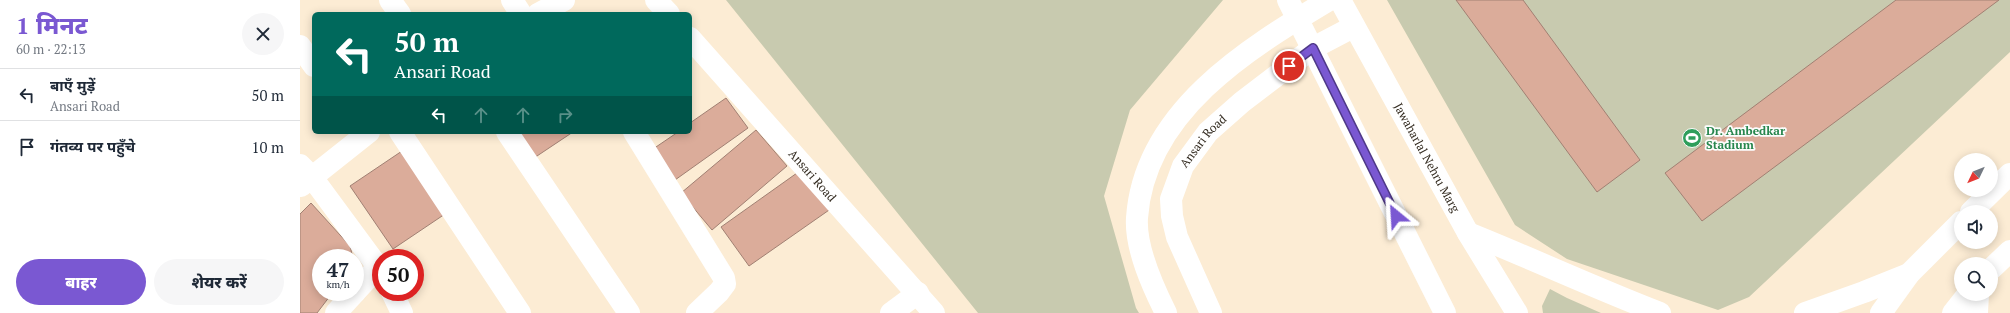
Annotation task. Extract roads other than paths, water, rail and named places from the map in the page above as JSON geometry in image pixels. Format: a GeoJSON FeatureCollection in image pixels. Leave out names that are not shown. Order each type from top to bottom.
{"type":"FeatureCollection","features":[{"type":"Feature","properties":{"kind":"street"},"geometry":{"type":"LineString","coordinates":[[390,0],[399,12]]}},
{"type":"Feature","properties":{"kind":"street"},"geometry":{"type":"LineString","coordinates":[[512,0],[520,12]]}},
{"type":"Feature","properties":{"kind":"street"},"geometry":{"type":"LineString","coordinates":[[656,0],[667,12]]}},
{"type":"Feature","properties":{"kind":"street"},"geometry":{"type":"LineString","coordinates":[[1166,313],[1156,292],[1140,249],[1137,219],[1142,185],[1154,154],[1168,129],[1185,108],[1208,84],[1253,49],[1293,9],[1329,0]]}},
{"type":"Feature","properties":{"kind":"street","name":"Jawaharlal Nehru Marg"},"geometry":{"type":"LineString","coordinates":[[1340,0],[1353,27],[1468,233],[1517,313]]}},
{"type":"Feature","properties":{"kind":"street"},"geometry":{"type":"LineString","coordinates":[[1293,9],[1445,313]]}},
{"type":"Feature","properties":{"kind":"street","name":"Ansari Road"},"geometry":{"type":"LineString","coordinates":[[1212,313],[1177,237],[1172,216],[1171,199],[1183,166],[1214,127],[1242,102],[1313,48],[1353,27]]}},
{"type":"Feature","properties":{"kind":"street","name":"Ansari Road"},"geometry":{"type":"LineString","coordinates":[[692,40],[918,293],[934,313]]}},
{"type":"Feature","properties":{"kind":"street"},"geometry":{"type":"LineString","coordinates":[[300,46],[312,63]]}},
{"type":"Feature","properties":{"kind":"street"},"geometry":{"type":"LineString","coordinates":[[364,134],[304,176],[372,259]]}},
{"type":"Feature","properties":{"kind":"street"},"geometry":{"type":"LineString","coordinates":[[401,134],[520,313]]}},
{"type":"Feature","properties":{"kind":"street"},"geometry":{"type":"LineString","coordinates":[[508,134],[629,313]]}},
{"type":"Feature","properties":{"kind":"street"},"geometry":{"type":"LineString","coordinates":[[635,134],[724,278],[725,284],[719,292],[697,313]]}},
{"type":"Feature","properties":{"kind":"street"},"geometry":{"type":"LineString","coordinates":[[1978,205],[2010,174]]}},
{"type":"Feature","properties":{"kind":"street"},"geometry":{"type":"LineString","coordinates":[[1881,313],[1909,274],[1954,229]]}},
{"type":"Feature","properties":{"kind":"street"},"geometry":{"type":"LineString","coordinates":[[1468,233],[1522,255],[1593,287],[1660,313]]}},
{"type":"Feature","properties":{"kind":"street"},"geometry":{"type":"LineString","coordinates":[[1998,262],[2010,251]]}},
{"type":"Feature","properties":{"kind":"street"},"geometry":{"type":"LineString","coordinates":[[1805,313],[1909,274]]}},
{"type":"Feature","properties":{"kind":"street"},"geometry":{"type":"LineString","coordinates":[[364,284],[372,276]]}},
{"type":"Feature","properties":{"kind":"street"},"geometry":{"type":"LineString","coordinates":[[892,313],[918,293]]}},
{"type":"Feature","properties":{"kind":"street"},"geometry":{"type":"LineString","coordinates":[[336,313],[347,301]]}},
{"type":"Feature","properties":{"kind":"street"},"geometry":{"type":"LineString","coordinates":[[396,301],[402,313]]}},
{"type":"Feature","properties":{"kind":"street"},"geometry":{"type":"LineString","coordinates":[[1953,313],[1962,301]]}},
{"type":"Feature","properties":{"kind":"street"},"geometry":{"type":"LineString","coordinates":[[1977,313],[1978,301]]}},
{"type":"Feature","properties":{"kind":"place","name":"Dr. Ambedkar Stadium"},"geometry":{"type":"Point","coordinates":[1692,138]}}]}
